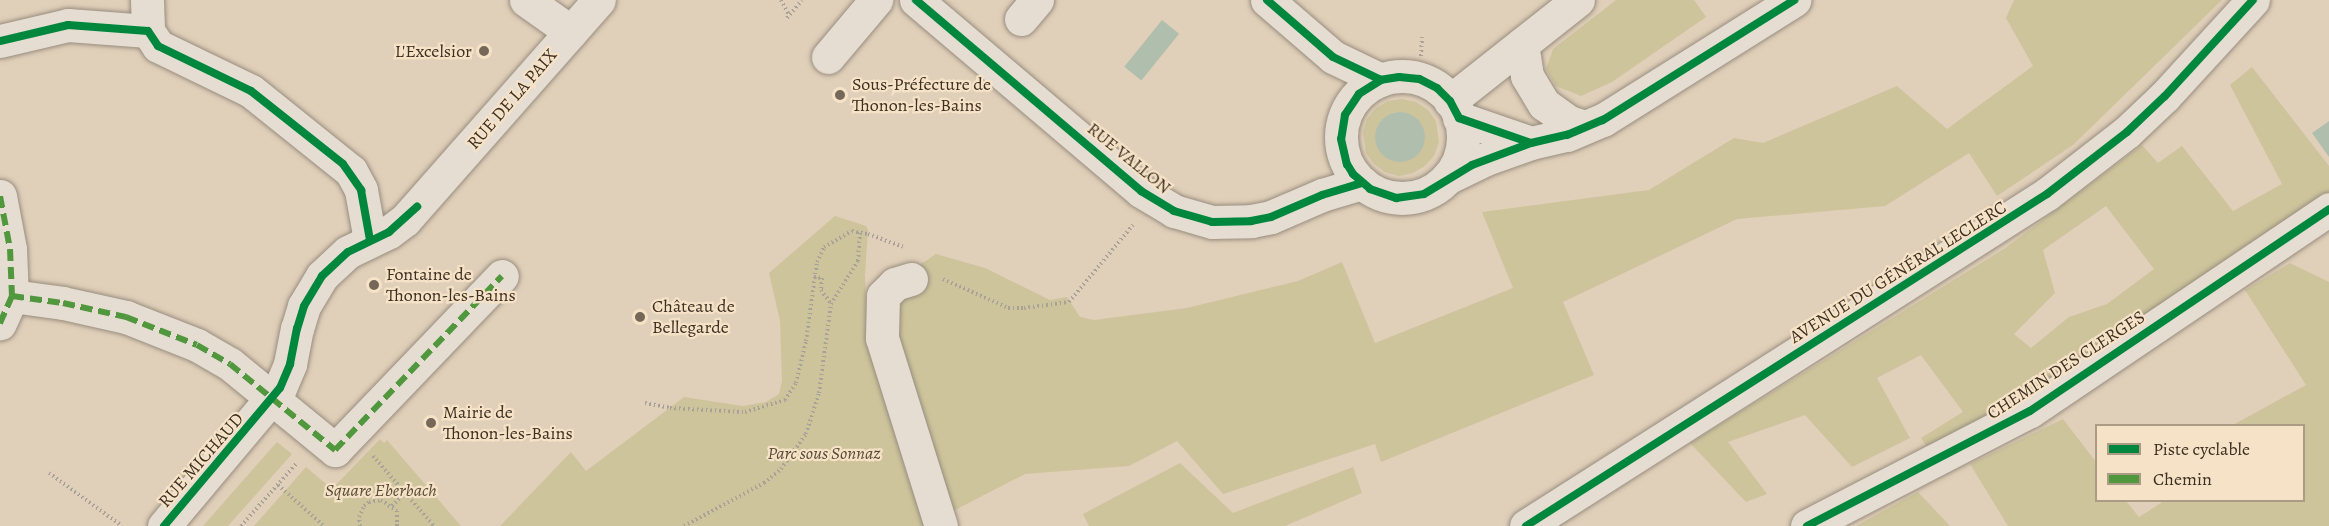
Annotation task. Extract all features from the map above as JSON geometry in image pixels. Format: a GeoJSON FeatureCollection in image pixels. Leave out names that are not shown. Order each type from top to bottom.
{"type":"FeatureCollection","features":[{"type":"Feature","properties":{"kind":"street"},"geometry":{"type":"LineString","coordinates":[[526,0],[571,32]]}},
{"type":"Feature","properties":{"kind":"street","name":"RUE DE LA PAIX"},"geometry":{"type":"LineString","coordinates":[[370,240],[398,226],[425,198],[600,0]]}},
{"type":"Feature","properties":{"kind":"street"},"geometry":{"type":"LineString","coordinates":[[828,57],[876,0]]}},
{"type":"Feature","properties":{"kind":"street","name":"RUE VALLON"},"geometry":{"type":"LineString","coordinates":[[916,0],[1154,201],[1193,218],[1232,223],[1271,217],[1322,195],[1362,183]]}},
{"type":"Feature","properties":{"kind":"street"},"geometry":{"type":"LineString","coordinates":[[1267,0],[1333,57],[1380,80]]}},
{"type":"Feature","properties":{"kind":"street"},"geometry":{"type":"LineString","coordinates":[[1455,109],[1522,44],[1578,0]]}},
{"type":"Feature","properties":{"kind":"street"},"geometry":{"type":"LineString","coordinates":[[1531,143],[1455,109],[1437,88],[1419,79],[1399,77],[1380,80],[1359,94],[1351,104],[1342,127],[1341,139],[1347,164],[1362,183],[1387,196],[1405,198],[1424,194],[1447,178],[1472,165],[1531,143],[1550,140],[1585,127],[1629,105],[1794,0]]}},
{"type":"Feature","properties":{"kind":"street","name":"AVENUE DU GÉNÉRAL LECLERC"},"geometry":{"type":"LineString","coordinates":[[1526,526],[2047,194],[2127,132],[2191,71],[2234,43],[2253,0]]}},
{"type":"Feature","properties":{"kind":"street"},"geometry":{"type":"LineString","coordinates":[[0,41],[68,25],[148,15],[158,46],[251,91],[343,164],[361,190],[370,240]]}},
{"type":"Feature","properties":{"kind":"street"},"geometry":{"type":"LineString","coordinates":[[1522,44],[1527,76],[1544,104],[1569,122],[1585,127]]}},
{"type":"Feature","properties":{"kind":"street"},"geometry":{"type":"LineString","coordinates":[[1447,178],[1457,163],[1462,145],[1455,109]]}},
{"type":"Feature","properties":{"kind":"street"},"geometry":{"type":"LineString","coordinates":[[0,196],[10,249],[6,309],[63,303],[149,325],[216,354],[267,406],[335,436],[502,276]]}},
{"type":"Feature","properties":{"kind":"street","name":"CHEMIN DES CLERGES"},"geometry":{"type":"LineString","coordinates":[[1807,526],[2030,411],[2329,209]]}},
{"type":"Feature","properties":{"kind":"street","name":"RUE MICHAUD"},"geometry":{"type":"LineString","coordinates":[[164,526],[267,406],[286,377],[297,329],[312,291],[334,263],[370,240]]}},
{"type":"Feature","properties":{"kind":"street"},"geometry":{"type":"LineString","coordinates":[[911,279],[895,284],[883,296],[882,338],[941,526]]}},
{"type":"Feature","properties":{"kind":"path"},"geometry":{"type":"LineString","coordinates":[[781,0],[788,17],[802,0]]}},
{"type":"Feature","properties":{"kind":"path"},"geometry":{"type":"LineString","coordinates":[[1421,56],[1422,37]]}},
{"type":"Feature","properties":{"kind":"path"},"geometry":{"type":"LineString","coordinates":[[911,279],[931,275],[1008,308],[1069,302],[1154,201]]}},
{"type":"Feature","properties":{"kind":"path"},"geometry":{"type":"LineString","coordinates":[[684,526],[764,483],[795,453],[814,414],[831,304],[858,261],[860,232]]}},
{"type":"Feature","properties":{"kind":"path"},"geometry":{"type":"LineString","coordinates":[[645,403],[657,406],[745,412],[785,400],[796,383],[804,352],[817,262],[825,247],[844,234],[860,232],[903,247]]}},
{"type":"Feature","properties":{"kind":"path"},"geometry":{"type":"LineString","coordinates":[[814,277],[822,278],[822,292],[831,304]]}},
{"type":"Feature","properties":{"kind":"path"},"geometry":{"type":"LineString","coordinates":[[241,526],[278,485],[335,436],[405,492],[434,526]]}},
{"type":"Feature","properties":{"kind":"path"},"geometry":{"type":"LineString","coordinates":[[49,473],[122,526]]}},
{"type":"Feature","properties":{"kind":"path"},"geometry":{"type":"LineString","coordinates":[[278,485],[324,526]]}},
{"type":"Feature","properties":{"kind":"path"},"geometry":{"type":"LineString","coordinates":[[392,506],[405,492]]}},
{"type":"Feature","properties":{"kind":"path"},"geometry":{"type":"LineString","coordinates":[[360,526],[361,511],[369,502],[381,500],[392,506],[398,517],[397,526]]}},
{"type":"Feature","properties":{"kind":"green space"},"geometry":{"type":"Polygon","coordinates":[[[1616,0],[1694,0],[1706,17],[1612,82],[1581,96],[1556,86],[1546,69],[1553,49],[1616,0]]]}},
{"type":"Feature","properties":{"kind":"green space","name":"Parc sous Sonnaz"},"geometry":{"type":"Polygon","coordinates":[[[2014,0],[2222,0],[2073,145],[1997,196],[1969,153],[1885,206],[1737,219],[1563,302],[1594,375],[1381,462],[1375,444],[1223,494],[1177,441],[1129,466],[1025,474],[924,526],[500,526],[571,452],[586,471],[684,397],[743,406],[766,402],[779,394],[782,381],[780,321],[769,273],[835,216],[866,226],[868,230],[865,275],[867,326],[903,276],[936,254],[985,268],[1050,300],[1067,297],[1080,317],[1094,320],[1187,308],[1298,281],[1342,262],[1375,343],[1513,288],[1482,212],[1649,190],[1734,138],[1763,143],[1897,86],[1947,129],[2033,66],[2006,18],[2014,0]]]}},
{"type":"Feature","properties":{"kind":"green space"},"geometry":{"type":"Polygon","coordinates":[[[2252,67],[2329,166],[2329,193],[2034,391],[1930,452],[1921,438],[1963,412],[1921,355],[1877,378],[1910,438],[1852,467],[1805,415],[1728,442],[1767,494],[1746,502],[1690,443],[2004,249],[2142,145],[2158,163],[2182,146],[2233,211],[2282,184],[2230,85],[2252,67]],[[2106,206],[2043,250],[2055,293],[2014,334],[2031,348],[2069,317],[2107,304],[2154,269],[2106,206]]]}},
{"type":"Feature","properties":{"kind":"green space"},"geometry":{"type":"Polygon","coordinates":[[[1402,99],[1416,102],[1428,110],[1436,121],[1439,142],[1434,156],[1425,166],[1413,173],[1399,176],[1385,172],[1374,164],[1366,153],[1363,132],[1367,119],[1376,108],[1388,101],[1402,99]],[[1395,112],[1381,120],[1377,127],[1385,157],[1401,162],[1422,126],[1411,115],[1395,112]]]}},
{"type":"Feature","properties":{"kind":"green space"},"geometry":{"type":"Polygon","coordinates":[[[2290,263],[2329,282],[2329,526],[2008,526],[1970,464],[2063,419],[2095,461],[2095,502],[2127,502],[2139,517],[2162,502],[2305,502],[2305,424],[2235,424],[2306,385],[2245,290],[2290,263]]]}},
{"type":"Feature","properties":{"kind":"green space","name":"Square Eberbach"},"geometry":{"type":"Polygon","coordinates":[[[380,439],[384,443],[387,440],[461,526],[254,526],[306,467],[332,489],[380,439]]]}},
{"type":"Feature","properties":{"kind":"green space"},"geometry":{"type":"Polygon","coordinates":[[[277,442],[292,454],[228,526],[203,526],[277,442]]]}},
{"type":"Feature","properties":{"kind":"green space"},"geometry":{"type":"Polygon","coordinates":[[[1180,463],[1233,513],[1353,467],[1362,493],[1285,526],[1089,526],[1083,514],[1180,463]]]}},
{"type":"Feature","properties":{"kind":"green space"},"geometry":{"type":"Polygon","coordinates":[[[1918,492],[1950,526],[1856,526],[1918,492]]]}},
{"type":"Feature","properties":{"kind":"shaded area"},"geometry":{"type":"Polygon","coordinates":[[[1162,20],[1179,34],[1141,80],[1124,67],[1162,20]]]}},
{"type":"Feature","properties":{"kind":"shaded area"},"geometry":{"type":"Polygon","coordinates":[[[1400,112],[1414,116],[1421,123],[1425,137],[1421,151],[1414,158],[1400,162],[1386,158],[1379,151],[1375,137],[1379,123],[1386,116],[1400,112]]]}},
{"type":"Feature","properties":{"kind":"shaded area"},"geometry":{"type":"Polygon","coordinates":[[[2329,121],[2329,157],[2312,133],[2329,121]]]}},
{"type":"Feature","properties":{"kind":"marked path"},"geometry":{"type":"LineString","coordinates":[[0,196],[10,249],[12,296],[0,323]]}},
{"type":"Feature","properties":{"kind":"marked path"},"geometry":{"type":"LineString","coordinates":[[12,296],[63,303],[126,317],[197,345],[230,364],[335,450],[502,276]]}},
{"type":"Feature","properties":{"kind":"cycle path"},"geometry":{"type":"LineString","coordinates":[[916,0],[1141,191],[1174,211],[1212,222],[1251,221],[1271,217],[1322,195],[1362,183]]}},
{"type":"Feature","properties":{"kind":"cycle path"},"geometry":{"type":"LineString","coordinates":[[1267,0],[1333,57],[1381,80]]}},
{"type":"Feature","properties":{"kind":"cycle path"},"geometry":{"type":"LineString","coordinates":[[1531,143],[1459,118],[1450,101],[1437,88],[1419,79],[1399,77],[1381,80],[1359,94],[1345,115],[1341,139],[1347,164],[1353,174],[1370,189],[1396,198],[1424,194],[1472,165],[1531,143],[1567,135],[1603,120],[1794,0]]}},
{"type":"Feature","properties":{"kind":"cycle path"},"geometry":{"type":"LineString","coordinates":[[1526,526],[2047,194],[2127,132],[2165,96],[2253,0]]}},
{"type":"Feature","properties":{"kind":"cycle path"},"geometry":{"type":"LineString","coordinates":[[0,41],[68,25],[148,31],[158,46],[251,91],[343,164],[361,190],[370,240]]}},
{"type":"Feature","properties":{"kind":"cycle path"},"geometry":{"type":"LineString","coordinates":[[164,526],[280,388],[290,364],[304,306],[322,276],[348,252],[389,232],[417,207]]}},
{"type":"Feature","properties":{"kind":"cycle path"},"geometry":{"type":"LineString","coordinates":[[1807,526],[2030,411],[2329,209]]}},
{"type":"Feature","properties":{"kind":"place","name":"L'Excelsior"},"geometry":{"type":"Point","coordinates":[484,51]}},
{"type":"Feature","properties":{"kind":"place","name":"Sous-Préfecture de Thonon-les-Bains"},"geometry":{"type":"Point","coordinates":[840,95]}},
{"type":"Feature","properties":{"kind":"place","name":"Fontaine de Thonon-les-Bains"},"geometry":{"type":"Point","coordinates":[374,285]}},
{"type":"Feature","properties":{"kind":"place","name":"Château de Bellegarde"},"geometry":{"type":"Point","coordinates":[640,317]}},
{"type":"Feature","properties":{"kind":"place","name":"Mairie de Thonon-les-Bains"},"geometry":{"type":"Point","coordinates":[431,423]}}]}
